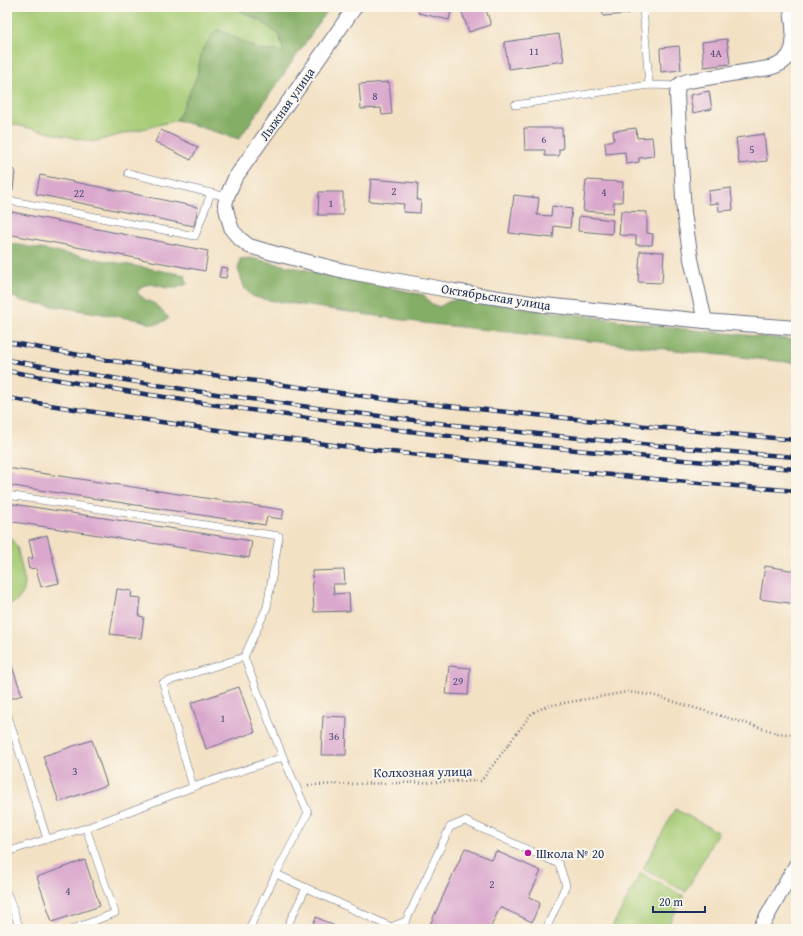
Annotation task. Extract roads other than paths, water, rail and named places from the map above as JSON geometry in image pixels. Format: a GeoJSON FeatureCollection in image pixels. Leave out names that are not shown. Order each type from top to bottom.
{"type":"FeatureCollection","features":[{"type":"Feature","properties":{"kind":"street","name":"Лыжная улица"},"geometry":{"type":"LineString","coordinates":[[226,201],[235,178],[355,7]]}},
{"type":"Feature","properties":{"kind":"street"},"geometry":{"type":"LineString","coordinates":[[705,321],[691,259],[684,213],[676,95],[678,86],[688,81],[778,66],[786,61],[792,52],[794,42],[791,7]]}},
{"type":"Feature","properties":{"kind":"street","name":"Октябрьская улица"},"geometry":{"type":"LineString","coordinates":[[226,201],[228,217],[232,230],[240,239],[250,246],[344,271],[454,291],[544,305],[705,321],[796,328]]}},
{"type":"Feature","properties":{"kind":"street"},"geometry":{"type":"LineString","coordinates":[[760,929],[796,866]]}},
{"type":"Feature","properties":{"kind":"lane"},"geometry":{"type":"LineString","coordinates":[[643,7],[649,85]]}},
{"type":"Feature","properties":{"kind":"lane"},"geometry":{"type":"LineString","coordinates":[[515,105],[649,85],[678,86]]}},
{"type":"Feature","properties":{"kind":"lane"},"geometry":{"type":"LineString","coordinates":[[128,173],[211,193],[226,201]]}},
{"type":"Feature","properties":{"kind":"lane"},"geometry":{"type":"LineString","coordinates":[[7,200],[195,236],[211,193]]}},
{"type":"Feature","properties":{"kind":"lane"},"geometry":{"type":"LineString","coordinates":[[7,495],[279,536],[267,606],[244,657],[283,756],[308,813],[249,929]]}},
{"type":"Feature","properties":{"kind":"lane"},"geometry":{"type":"LineString","coordinates":[[193,787],[163,683],[244,657]]}},
{"type":"Feature","properties":{"kind":"lane"},"geometry":{"type":"LineString","coordinates":[[7,713],[47,839]]}},
{"type":"Feature","properties":{"kind":"lane"},"geometry":{"type":"LineString","coordinates":[[7,852],[86,828],[193,787],[283,756]]}},
{"type":"Feature","properties":{"kind":"lane"},"geometry":{"type":"LineString","coordinates":[[276,874],[390,928],[406,921],[450,827],[465,821],[559,864],[566,885],[546,929]]}},
{"type":"Feature","properties":{"kind":"lane"},"geometry":{"type":"LineString","coordinates":[[73,929],[115,913],[86,828]]}},
{"type":"Feature","properties":{"kind":"lane"},"geometry":{"type":"LineString","coordinates":[[286,929],[306,888]]}},
{"type":"Feature","properties":{"kind":"lane"},"geometry":{"type":"LineString","coordinates":[[7,893],[20,929]]}},
{"type":"Feature","properties":{"kind":"railway"},"geometry":{"type":"LineString","coordinates":[[7,342],[107,360],[398,401],[796,440]]}},
{"type":"Feature","properties":{"kind":"railway"},"geometry":{"type":"LineString","coordinates":[[7,360],[203,392],[400,419],[598,440],[796,457]]}},
{"type":"Feature","properties":{"kind":"railway"},"geometry":{"type":"LineString","coordinates":[[7,371],[203,403],[400,430],[598,452],[796,469]]}},
{"type":"Feature","properties":{"kind":"railway"},"geometry":{"type":"LineString","coordinates":[[7,398],[203,428],[400,453],[598,474],[796,491]]}},
{"type":"Feature","properties":{"kind":"place","name":"Школа № 20"},"geometry":{"type":"Point","coordinates":[528,853]}}]}
